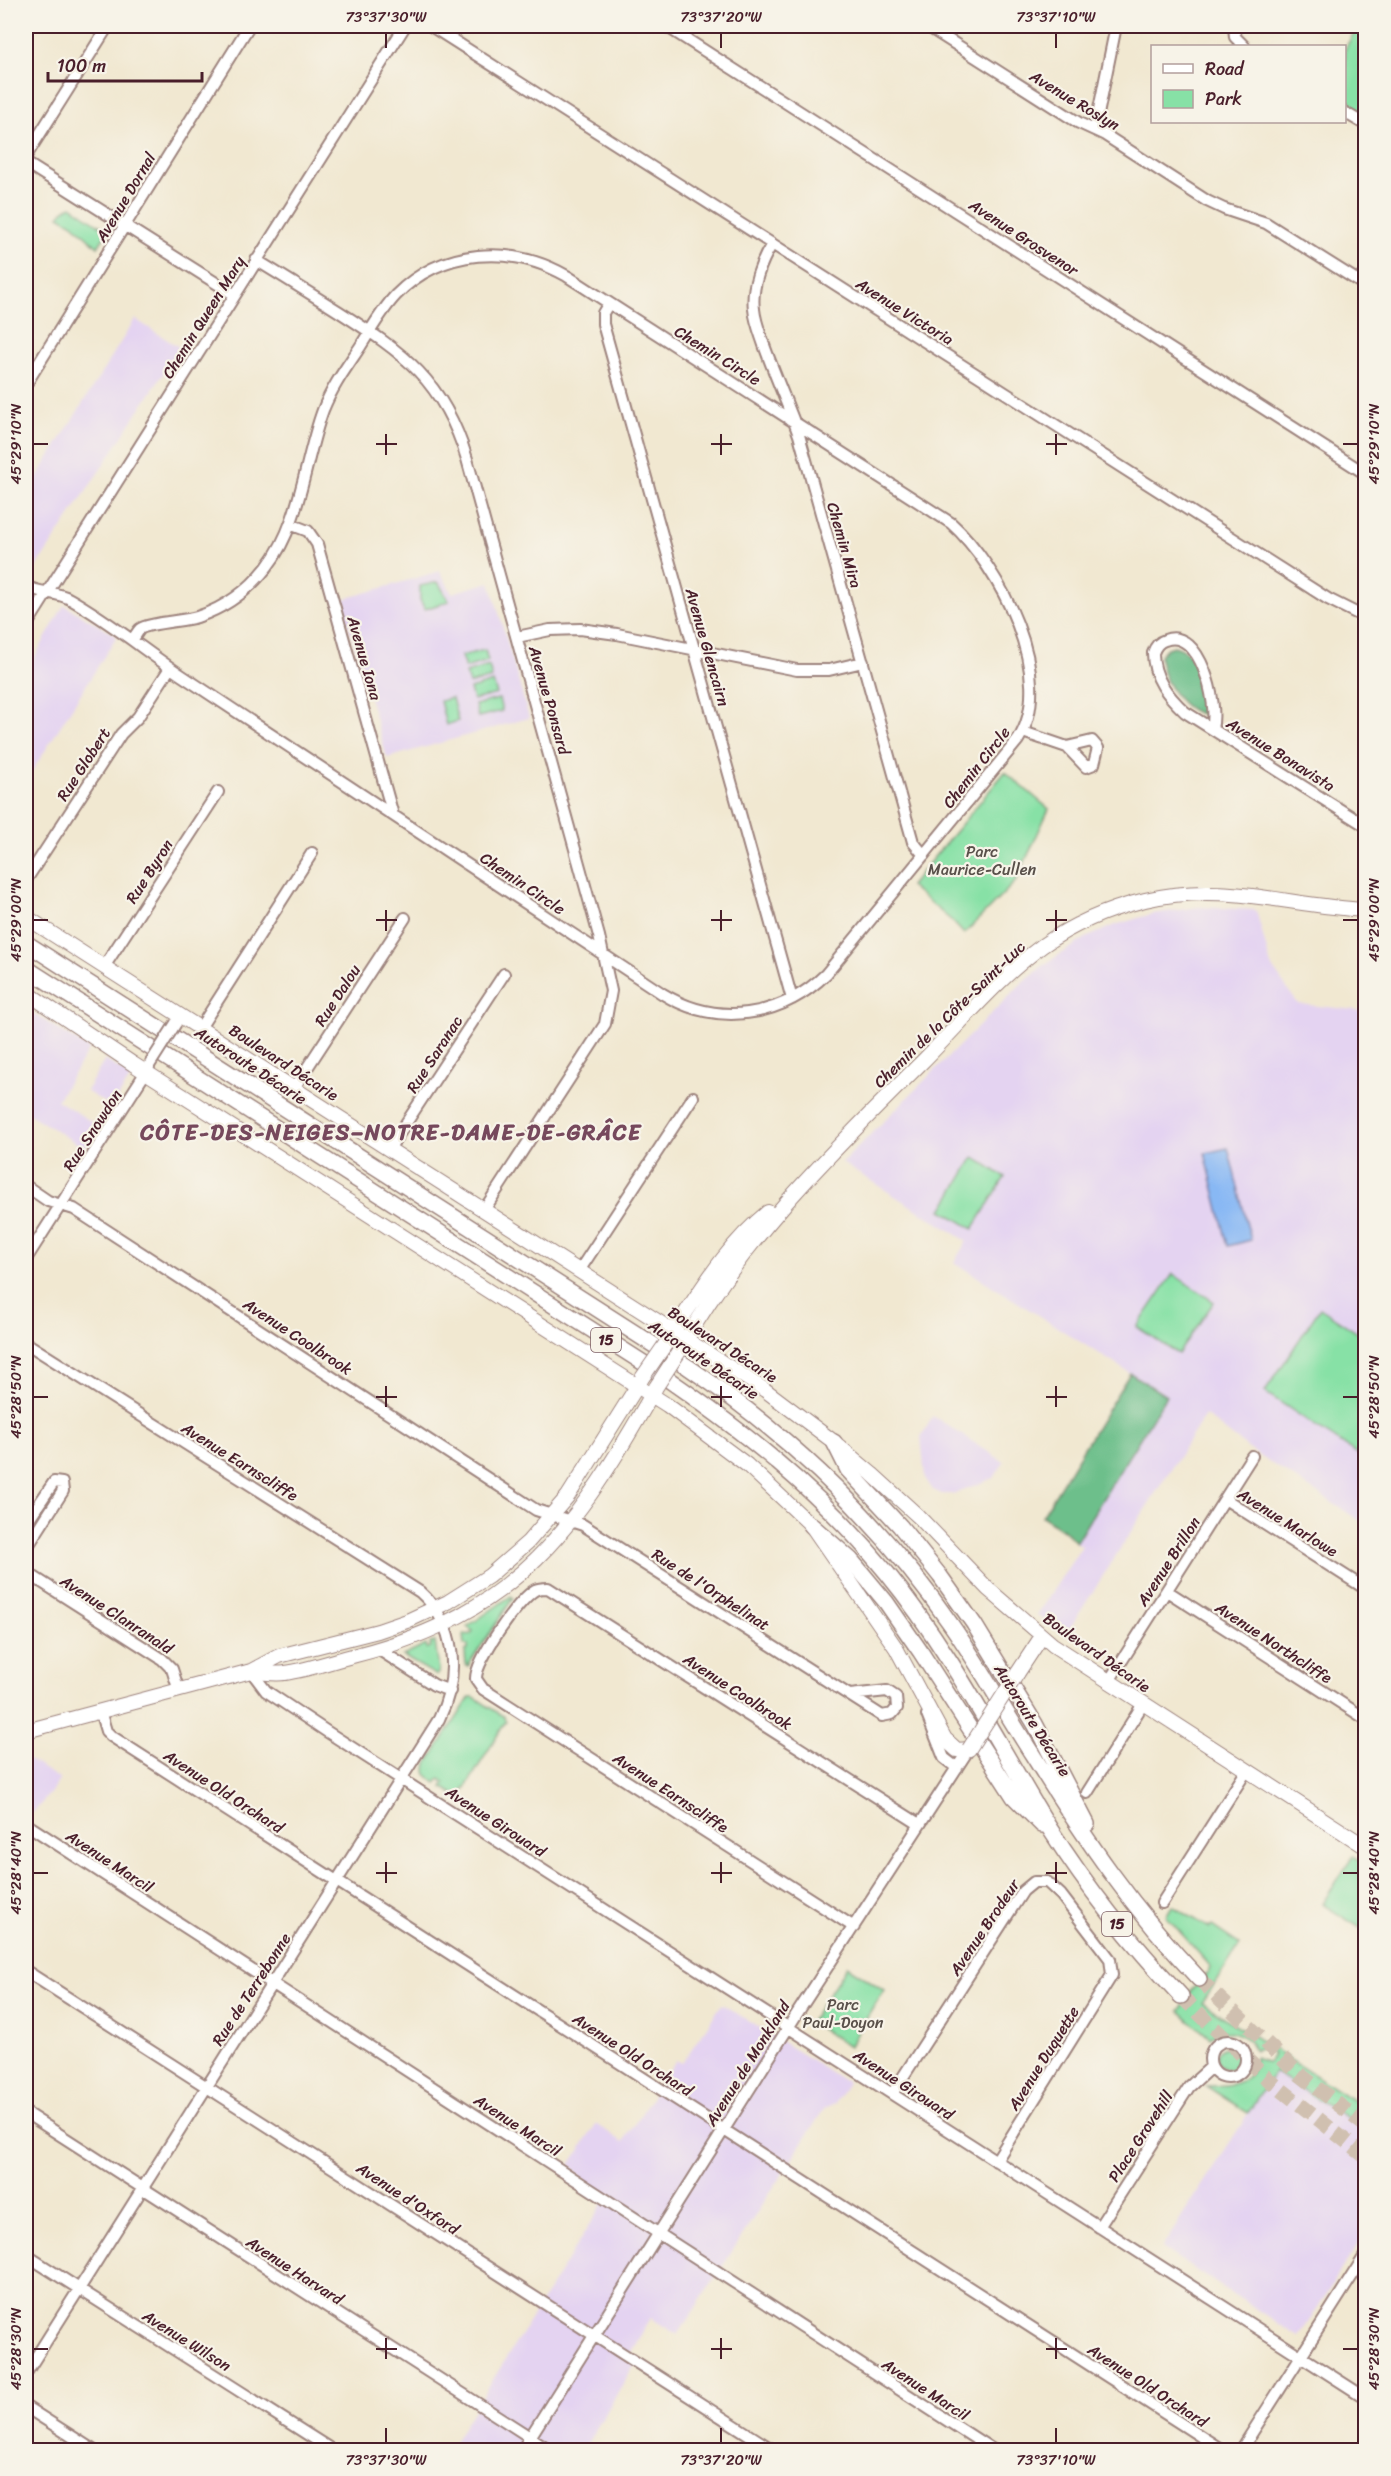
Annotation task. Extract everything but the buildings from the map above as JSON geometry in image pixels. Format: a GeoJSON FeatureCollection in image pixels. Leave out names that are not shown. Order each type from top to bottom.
{"type":"FeatureCollection","features":[{"type":"Feature","properties":{"kind":"highway","name":"Autoroute Décarie"},"geometry":{"type":"LineString","coordinates":[[26,943],[667,1353],[748,1410],[804,1455],[879,1531],[922,1584],[965,1645],[1038,1765],[1119,1886],[1162,1939],[1199,1979]]}},
{"type":"Feature","properties":{"kind":"highway","name":"15"},"geometry":{"type":"LineString","coordinates":[[26,968],[652,1369],[716,1412],[778,1461],[840,1520],[888,1575],[944,1654],[1061,1845],[1105,1909],[1181,1996]]}},
{"type":"Feature","properties":{"kind":"highway"},"geometry":{"type":"LineString","coordinates":[[834,1442],[848,1470],[926,1558],[986,1643],[1035,1724],[1119,1886]]}},
{"type":"Feature","properties":{"kind":"highway"},"geometry":{"type":"LineString","coordinates":[[811,1525],[851,1560],[886,1602],[926,1659],[1014,1797],[1061,1845]]}},
{"type":"Feature","properties":{"kind":"main road","name":"Chemin de la Côte-Saint-Luc"},"geometry":{"type":"LineString","coordinates":[[251,1671],[284,1673],[378,1649],[445,1624],[515,1579],[572,1521],[594,1490],[735,1263],[795,1190],[1013,970],[1043,946],[1083,922],[1108,912],[1146,900],[1202,892],[1243,893],[1365,910]]}},
{"type":"Feature","properties":{"kind":"main road","name":"Boulevard Décarie"},"geometry":{"type":"LineString","coordinates":[[26,917],[179,1019],[200,1028],[579,1271],[671,1335],[780,1401],[891,1490],[988,1589],[1042,1636],[1365,1847]]}},
{"type":"Feature","properties":{"kind":"main road"},"geometry":{"type":"LineString","coordinates":[[26,992],[654,1391],[731,1452],[781,1495],[811,1525],[896,1648],[948,1744],[957,1750],[969,1749]]}},
{"type":"Feature","properties":{"kind":"main road","name":"Chemin de la Côte-Saint-Luc"},"geometry":{"type":"LineString","coordinates":[[26,1731],[251,1671],[279,1656],[378,1631],[435,1608],[474,1586],[503,1565],[552,1517],[581,1478],[640,1382],[708,1279],[741,1235],[795,1190]]}},
{"type":"Feature","properties":{"kind":"main road","name":"Avenue de Monkland"},"geometry":{"type":"LineString","coordinates":[[969,1749],[1042,1636]]}},
{"type":"Feature","properties":{"kind":"street"},"geometry":{"type":"LineString","coordinates":[[26,156],[108,26]]}},
{"type":"Feature","properties":{"kind":"street","name":"Avenue Dornal"},"geometry":{"type":"LineString","coordinates":[[26,384],[249,26]]}},
{"type":"Feature","properties":{"kind":"street","name":"Chemin Queen Mary"},"geometry":{"type":"LineString","coordinates":[[26,626],[405,26]]}},
{"type":"Feature","properties":{"kind":"street","name":"Avenue Victoria"},"geometry":{"type":"LineString","coordinates":[[431,26],[1328,598],[1365,618]]}},
{"type":"Feature","properties":{"kind":"street","name":"Avenue Grosvenor"},"geometry":{"type":"LineString","coordinates":[[666,26],[1365,474]]}},
{"type":"Feature","properties":{"kind":"street","name":"Avenue Roslyn"},"geometry":{"type":"LineString","coordinates":[[927,26],[1207,201],[1266,223],[1365,286]]}},
{"type":"Feature","properties":{"kind":"street"},"geometry":{"type":"LineString","coordinates":[[1095,129],[1116,26]]}},
{"type":"Feature","properties":{"kind":"street"},"geometry":{"type":"LineString","coordinates":[[1234,26],[1235,37],[1241,45]]}},
{"type":"Feature","properties":{"kind":"street"},"geometry":{"type":"LineString","coordinates":[[1346,113],[1365,125]]}},
{"type":"Feature","properties":{"kind":"street"},"geometry":{"type":"LineString","coordinates":[[26,163],[235,295]]}},
{"type":"Feature","properties":{"kind":"street","name":"Chemin Mira"},"geometry":{"type":"LineString","coordinates":[[772,244],[762,261],[753,308],[775,376],[793,421],[913,842],[924,855]]}},
{"type":"Feature","properties":{"kind":"street","name":"Chemin Circle"},"geometry":{"type":"LineString","coordinates":[[26,586],[69,598],[170,668],[673,1001],[705,1013],[726,1015],[746,1013],[792,999],[826,974],[1006,756],[1023,732],[1030,706],[1031,688],[1024,648],[1011,610],[974,547],[944,517],[567,276],[539,262],[507,255],[476,255],[440,265],[413,281],[391,300],[326,403],[290,524],[271,561],[242,592],[219,608],[198,616],[143,627],[132,640]]}},
{"type":"Feature","properties":{"kind":"street","name":"Avenue Ponsard"},"geometry":{"type":"LineString","coordinates":[[256,260],[370,331],[412,363],[438,393],[452,418],[462,442],[604,954],[611,996],[605,1024],[484,1210]]}},
{"type":"Feature","properties":{"kind":"street","name":"Avenue Glencairn"},"geometry":{"type":"LineString","coordinates":[[609,303],[603,313],[603,324],[792,999]]}},
{"type":"Feature","properties":{"kind":"street","name":"Avenue Iona"},"geometry":{"type":"LineString","coordinates":[[290,524],[308,531],[317,544],[393,815]]}},
{"type":"Feature","properties":{"kind":"street"},"geometry":{"type":"LineString","coordinates":[[517,637],[550,630],[580,629],[805,671],[829,670],[862,662]]}},
{"type":"Feature","properties":{"kind":"street","name":"Avenue Bonavista"},"geometry":{"type":"LineString","coordinates":[[1212,728],[1213,708],[1198,656],[1182,641],[1171,638],[1161,642],[1154,649],[1156,673],[1165,690],[1185,712],[1365,826]]}},
{"type":"Feature","properties":{"kind":"street","name":"Rue Globert"},"geometry":{"type":"LineString","coordinates":[[26,880],[121,734],[138,717],[170,668]]}},
{"type":"Feature","properties":{"kind":"street"},"geometry":{"type":"LineString","coordinates":[[1023,732],[1067,747]]}},
{"type":"Feature","properties":{"kind":"street","name":"Rue Byron"},"geometry":{"type":"LineString","coordinates":[[104,967],[218,792]]}},
{"type":"Feature","properties":{"kind":"street"},"geometry":{"type":"LineString","coordinates":[[200,1028],[312,853]]}},
{"type":"Feature","properties":{"kind":"street","name":"Rue Dalou"},"geometry":{"type":"LineString","coordinates":[[294,1088],[405,918]]}},
{"type":"Feature","properties":{"kind":"street","name":"Rue Saranac"},"geometry":{"type":"LineString","coordinates":[[389,1149],[504,974]]}},
{"type":"Feature","properties":{"kind":"street","name":"Rue Snowdon"},"geometry":{"type":"LineString","coordinates":[[26,1259],[179,1019]]}},
{"type":"Feature","properties":{"kind":"street"},"geometry":{"type":"LineString","coordinates":[[579,1271],[693,1097]]}},
{"type":"Feature","properties":{"kind":"street","name":"Avenue Coolbrook"},"geometry":{"type":"LineString","coordinates":[[26,1186],[48,1201],[83,1215],[537,1510],[552,1517]]}},
{"type":"Feature","properties":{"kind":"street","name":"Avenue Earnscliffe"},"geometry":{"type":"LineString","coordinates":[[26,1343],[414,1588],[435,1608]]}},
{"type":"Feature","properties":{"kind":"street","name":"Avenue Brillon"},"geometry":{"type":"LineString","coordinates":[[1109,1681],[1252,1456]]}},
{"type":"Feature","properties":{"kind":"street"},"geometry":{"type":"LineString","coordinates":[[26,1523],[54,1482],[62,1483],[63,1491],[26,1549]]}},
{"type":"Feature","properties":{"kind":"street","name":"Avenue Marlowe"},"geometry":{"type":"LineString","coordinates":[[1225,1499],[1365,1589]]}},
{"type":"Feature","properties":{"kind":"street","name":"Rue de l'Orphelinat"},"geometry":{"type":"LineString","coordinates":[[552,1517],[583,1525],[850,1695]]}},
{"type":"Feature","properties":{"kind":"street","name":"Avenue Clanranald"},"geometry":{"type":"LineString","coordinates":[[26,1572],[166,1663],[174,1673],[179,1691]]}},
{"type":"Feature","properties":{"kind":"street","name":"Avenue Coolbrook"},"geometry":{"type":"LineString","coordinates":[[540,1588],[553,1590],[919,1824]]}},
{"type":"Feature","properties":{"kind":"street","name":"Avenue Earnscliffe"},"geometry":{"type":"LineString","coordinates":[[540,1588],[529,1594],[514,1610],[479,1664],[476,1679],[483,1689],[854,1927]]}},
{"type":"Feature","properties":{"kind":"street","name":"Avenue Northcliffe"},"geometry":{"type":"LineString","coordinates":[[1167,1591],[1365,1719]]}},
{"type":"Feature","properties":{"kind":"street","name":"Rue de Terrebonne"},"geometry":{"type":"LineString","coordinates":[[26,2373],[439,1719],[450,1691],[452,1653],[445,1624],[435,1608]]}},
{"type":"Feature","properties":{"kind":"street"},"geometry":{"type":"LineString","coordinates":[[378,1649],[434,1685],[450,1691]]}},
{"type":"Feature","properties":{"kind":"street","name":"Avenue Girouard"},"geometry":{"type":"LineString","coordinates":[[251,1671],[259,1684],[270,1693],[401,1779],[1365,2398]]}},
{"type":"Feature","properties":{"kind":"street"},"geometry":{"type":"LineString","coordinates":[[917,1688],[942,1755],[946,1761],[957,1768]]}},
{"type":"Feature","properties":{"kind":"street"},"geometry":{"type":"LineString","coordinates":[[1087,1793],[1143,1704]]}},
{"type":"Feature","properties":{"kind":"street","name":"Avenue Old Orchard"},"geometry":{"type":"LineString","coordinates":[[100,1711],[106,1731],[111,1736],[1222,2451]]}},
{"type":"Feature","properties":{"kind":"street","name":"Avenue de Monkland"},"geometry":{"type":"LineString","coordinates":[[522,2451],[658,2233],[969,1749]]}},
{"type":"Feature","properties":{"kind":"street"},"geometry":{"type":"LineString","coordinates":[[1162,1903],[1247,1770]]}},
{"type":"Feature","properties":{"kind":"street","name":"Avenue Marcil"},"geometry":{"type":"LineString","coordinates":[[26,1824],[993,2451]]}},
{"type":"Feature","properties":{"kind":"street","name":"Avenue Brodeur"},"geometry":{"type":"LineString","coordinates":[[892,2094],[1023,1891],[1030,1884],[1044,1882],[1059,1892],[1110,1959],[1113,1971]]}},
{"type":"Feature","properties":{"kind":"street","name":"Avenue d'Oxford"},"geometry":{"type":"LineString","coordinates":[[26,1971],[773,2451]]}},
{"type":"Feature","properties":{"kind":"street","name":"Avenue Duquette"},"geometry":{"type":"LineString","coordinates":[[996,2161],[1109,1982],[1113,1971]]}},
{"type":"Feature","properties":{"kind":"street","name":"Place Grovehill"},"geometry":{"type":"LineString","coordinates":[[1099,2227],[1189,2087],[1211,2067]]}},
{"type":"Feature","properties":{"kind":"street","name":"Avenue Harvard"},"geometry":{"type":"LineString","coordinates":[[26,2113],[550,2451]]}},
{"type":"Feature","properties":{"kind":"street"},"geometry":{"type":"LineString","coordinates":[[1242,2451],[1365,2254]]}},
{"type":"Feature","properties":{"kind":"street","name":"Avenue Wilson"},"geometry":{"type":"LineString","coordinates":[[26,2255],[332,2451]]}},
{"type":"Feature","properties":{"kind":"street"},"geometry":{"type":"LineString","coordinates":[[26,2407],[93,2451]]}},
{"type":"Feature","properties":{"kind":"shaded area"},"geometry":{"type":"Polygon","coordinates":[[[135,319],[180,348],[32,574],[26,570],[26,495],[135,319]]]}},
{"type":"Feature","properties":{"kind":"shaded area"},"geometry":{"type":"Polygon","coordinates":[[[440,571],[452,593],[490,582],[529,718],[387,758],[341,600],[440,571]]]}},
{"type":"Feature","properties":{"kind":"shaded area"},"geometry":{"type":"Polygon","coordinates":[[[64,605],[117,636],[26,781],[26,673],[64,605]]]}},
{"type":"Feature","properties":{"kind":"shaded area"},"geometry":{"type":"Polygon","coordinates":[[[1199,907],[1256,910],[1271,966],[1298,1004],[1365,1011],[1365,1524],[1249,1449],[1205,1415],[1066,1634],[1037,1615],[1082,1546],[1076,1542],[1166,1396],[954,1262],[967,1241],[842,1163],[1020,985],[1045,964],[1086,938],[1115,925],[1152,914],[1199,907]]]}},
{"type":"Feature","properties":{"kind":"shaded area"},"geometry":{"type":"Polygon","coordinates":[[[26,1009],[89,1049],[57,1100],[98,1126],[84,1148],[26,1112],[26,1009]]]}},
{"type":"Feature","properties":{"kind":"shaded area"},"geometry":{"type":"Polygon","coordinates":[[[105,1060],[131,1077],[112,1107],[86,1091],[105,1060]]]}},
{"type":"Feature","properties":{"kind":"shaded area"},"geometry":{"type":"Polygon","coordinates":[[[933,1416],[1004,1462],[994,1478],[952,1494],[942,1494],[933,1490],[925,1478],[921,1437],[933,1416]]]}},
{"type":"Feature","properties":{"kind":"shaded area"},"geometry":{"type":"Polygon","coordinates":[[[26,1758],[60,1779],[33,1813],[26,1808],[26,1758]]]}},
{"type":"Feature","properties":{"kind":"shaded area"},"geometry":{"type":"Polygon","coordinates":[[[722,2004],[848,2083],[835,2104],[824,2109],[678,2335],[651,2318],[628,2357],[636,2363],[583,2450],[449,2450],[605,2200],[570,2165],[596,2124],[623,2142],[676,2060],[682,2063],[722,2004]]]}},
{"type":"Feature","properties":{"kind":"shaded area"},"geometry":{"type":"Polygon","coordinates":[[[1275,2072],[1365,2129],[1365,2233],[1299,2337],[1162,2248],[1275,2072]]]}},
{"type":"Feature","properties":{"kind":"green space"},"geometry":{"type":"Polygon","coordinates":[[[1358,26],[1365,26],[1365,116],[1346,103],[1346,47],[1358,26]]]}},
{"type":"Feature","properties":{"kind":"green space"},"geometry":{"type":"Polygon","coordinates":[[[71,206],[108,231],[98,247],[73,224],[59,216],[71,206]]]}},
{"type":"Feature","properties":{"kind":"green space"},"geometry":{"type":"Polygon","coordinates":[[[438,582],[449,601],[425,609],[420,600],[420,586],[438,582]]]}},
{"type":"Feature","properties":{"kind":"green space"},"geometry":{"type":"Polygon","coordinates":[[[1174,646],[1189,655],[1198,670],[1206,705],[1202,714],[1186,706],[1179,699],[1163,673],[1160,655],[1167,648],[1174,646]]]}},
{"type":"Feature","properties":{"kind":"green space"},"geometry":{"type":"Polygon","coordinates":[[[485,650],[488,661],[465,668],[461,656],[485,650]]]}},
{"type":"Feature","properties":{"kind":"green space"},"geometry":{"type":"Polygon","coordinates":[[[489,666],[492,678],[469,684],[466,673],[489,666]]]}},
{"type":"Feature","properties":{"kind":"green space"},"geometry":{"type":"Polygon","coordinates":[[[493,682],[497,694],[473,700],[470,689],[493,682]]]}},
{"type":"Feature","properties":{"kind":"green space"},"geometry":{"type":"Polygon","coordinates":[[[452,698],[458,721],[446,725],[440,701],[452,698]]]}},
{"type":"Feature","properties":{"kind":"green space"},"geometry":{"type":"Polygon","coordinates":[[[499,699],[502,711],[478,717],[475,705],[499,699]]]}},
{"type":"Feature","properties":{"kind":"green space","name":"Parc Maurice-Cullen"},"geometry":{"type":"Polygon","coordinates":[[[1005,772],[1049,809],[1016,881],[964,934],[910,886],[1005,772]]]}},
{"type":"Feature","properties":{"kind":"green space"},"geometry":{"type":"Polygon","coordinates":[[[974,1157],[1005,1177],[973,1229],[942,1210],[974,1157]]]}},
{"type":"Feature","properties":{"kind":"green space"},"geometry":{"type":"Polygon","coordinates":[[[1173,1274],[1214,1302],[1178,1354],[1137,1327],[1173,1274]]]}},
{"type":"Feature","properties":{"kind":"green space"},"geometry":{"type":"Polygon","coordinates":[[[1320,1308],[1365,1338],[1365,1459],[1265,1392],[1320,1308]]]}},
{"type":"Feature","properties":{"kind":"green space"},"geometry":{"type":"Polygon","coordinates":[[[1130,1373],[1166,1396],[1076,1542],[1064,1530],[1042,1516],[1130,1373]]]}},
{"type":"Feature","properties":{"kind":"green space"},"geometry":{"type":"Polygon","coordinates":[[[511,1596],[513,1598],[466,1666],[465,1651],[468,1650],[468,1645],[464,1645],[463,1635],[471,1634],[473,1631],[467,1627],[511,1596]]]}},
{"type":"Feature","properties":{"kind":"green space"},"geometry":{"type":"Polygon","coordinates":[[[435,1642],[439,1670],[437,1676],[403,1656],[426,1645],[427,1648],[431,1647],[430,1643],[435,1642]]]}},
{"type":"Feature","properties":{"kind":"green space"},"geometry":{"type":"Polygon","coordinates":[[[470,1697],[474,1697],[503,1716],[506,1721],[463,1792],[457,1796],[442,1787],[445,1783],[440,1779],[436,1783],[431,1779],[426,1767],[470,1697]]]}},
{"type":"Feature","properties":{"kind":"green space"},"geometry":{"type":"Polygon","coordinates":[[[1353,1856],[1365,1864],[1365,1931],[1322,1904],[1353,1856]]]}},
{"type":"Feature","properties":{"kind":"green space"},"geometry":{"type":"Polygon","coordinates":[[[1172,1906],[1210,1928],[1212,1926],[1240,1945],[1202,2003],[1365,2108],[1365,2129],[1275,2072],[1248,2113],[1206,2086],[1239,2082],[1250,2073],[1255,2057],[1268,2063],[1273,2054],[1262,2047],[1254,2050],[1246,2039],[1235,2033],[1222,2032],[1210,2038],[1179,2011],[1185,2003],[1184,1998],[1211,1967],[1166,1916],[1172,1906]]]}},
{"type":"Feature","properties":{"kind":"green space","name":"Parc Paul-Doyon"},"geometry":{"type":"Polygon","coordinates":[[[847,1966],[884,1990],[849,2047],[810,2022],[847,1966]]]}},
{"type":"Feature","properties":{"kind":"green space"},"geometry":{"type":"Polygon","coordinates":[[[1228,2047],[1236,2050],[1239,2058],[1236,2066],[1228,2069],[1220,2066],[1217,2058],[1220,2050],[1228,2047]]]}},
{"type":"Feature","properties":{"kind":"water"},"geometry":{"type":"Polygon","coordinates":[[[1228,1148],[1251,1240],[1228,1246],[1205,1153],[1228,1148]]]}},
{"type":"Feature","properties":{"kind":"tunnel"},"geometry":{"type":"LineString","coordinates":[[1199,1979],[1298,2073],[1366,2126]]}},
{"type":"Feature","properties":{"kind":"tunnel"},"geometry":{"type":"LineString","coordinates":[[1181,1996],[1263,2075],[1366,2157]]}},
{"type":"Feature","properties":{"kind":"district","name":"CÔTE-DES-NEIGES–NOTRE-DAME-DE-GRÂCE"},"geometry":{"type":"Point","coordinates":[391,1132]}}]}
